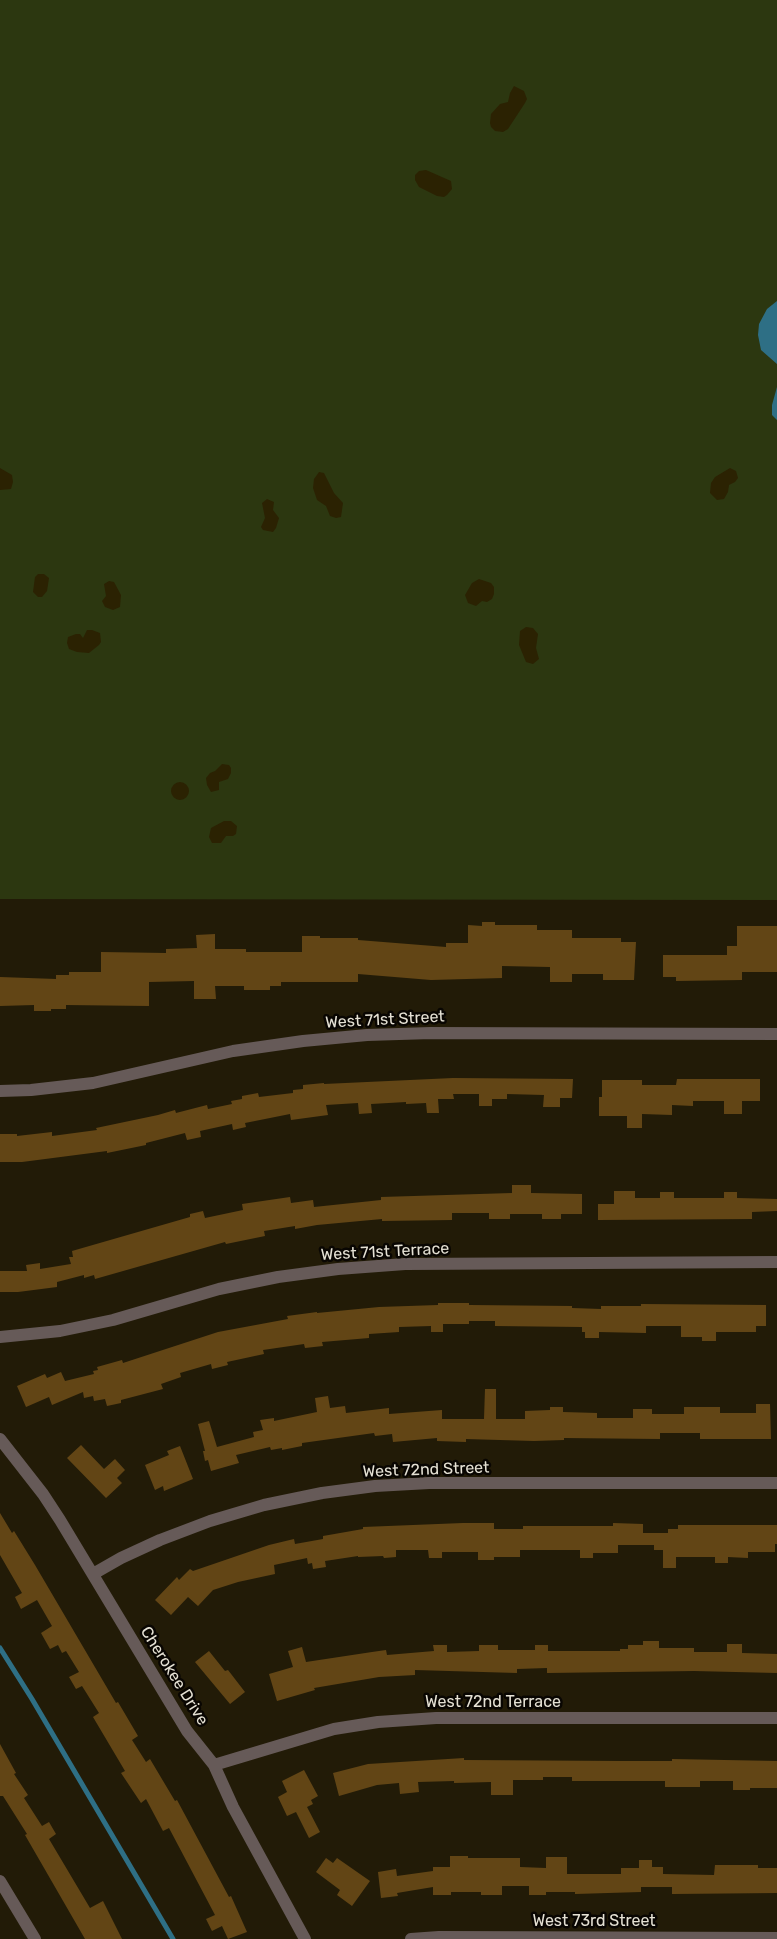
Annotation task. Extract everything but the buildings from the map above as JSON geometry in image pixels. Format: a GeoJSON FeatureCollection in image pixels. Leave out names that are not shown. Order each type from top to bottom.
{"type":"FeatureCollection","features":[{"type":"Feature","properties":{"kind":"street","name":"West 71st Street"},"geometry":{"type":"LineString","coordinates":[[0,1091],[31,1090],[93,1083],[233,1052],[303,1041],[367,1036],[431,1033],[777,1034]]}},
{"type":"Feature","properties":{"kind":"street","name":"West 71st Terrace"},"geometry":{"type":"LineString","coordinates":[[1,1338],[60,1331],[104,1322],[219,1290],[278,1277],[338,1269],[405,1264],[777,1262]]}},
{"type":"Feature","properties":{"kind":"street","name":"Cherokee Drive"},"geometry":{"type":"LineString","coordinates":[[0,1440],[43,1494],[187,1731],[214,1765],[233,1807],[305,1939]]}},
{"type":"Feature","properties":{"kind":"street","name":"West 72nd Street"},"geometry":{"type":"LineString","coordinates":[[93,1574],[145,1547],[210,1521],[264,1505],[322,1493],[375,1486],[428,1484],[777,1483]]}},
{"type":"Feature","properties":{"kind":"street","name":"West 72nd Terrace"},"geometry":{"type":"LineString","coordinates":[[214,1765],[334,1729],[378,1722],[436,1718],[777,1718]]}},
{"type":"Feature","properties":{"kind":"street"},"geometry":{"type":"LineString","coordinates":[[0,1881],[35,1939]]}},
{"type":"Feature","properties":{"kind":"street","name":"West 73rd Street"},"geometry":{"type":"LineString","coordinates":[[411,1939],[439,1937],[777,1938]]}},
{"type":"Feature","properties":{"kind":"green space"},"geometry":{"type":"Polygon","coordinates":[[[0,0],[777,0],[777,900],[0,899],[0,0]]]}},
{"type":"Feature","properties":{"kind":"sand"},"geometry":{"type":"Polygon","coordinates":[[[514,86],[524,91],[527,99],[508,129],[503,132],[495,131],[490,123],[491,114],[500,104],[508,102],[514,86]]]}},
{"type":"Feature","properties":{"kind":"sand"},"geometry":{"type":"Polygon","coordinates":[[[426,170],[451,181],[452,189],[447,195],[444,197],[437,196],[419,187],[415,180],[415,175],[419,171],[426,170]]]}},
{"type":"Feature","properties":{"kind":"sand"},"geometry":{"type":"Polygon","coordinates":[[[0,468],[12,475],[11,489],[0,490],[0,468]]]}},
{"type":"Feature","properties":{"kind":"sand"},"geometry":{"type":"Polygon","coordinates":[[[730,468],[736,471],[738,478],[729,485],[724,499],[717,500],[710,493],[711,483],[715,477],[730,468]]]}},
{"type":"Feature","properties":{"kind":"sand"},"geometry":{"type":"Polygon","coordinates":[[[319,472],[324,473],[334,493],[343,503],[341,517],[330,516],[326,506],[317,500],[313,488],[314,479],[319,472]]]}},
{"type":"Feature","properties":{"kind":"sand"},"geometry":{"type":"Polygon","coordinates":[[[267,499],[274,502],[273,510],[279,518],[273,532],[263,530],[261,527],[265,518],[262,503],[267,499]]]}},
{"type":"Feature","properties":{"kind":"sand"},"geometry":{"type":"Polygon","coordinates":[[[38,574],[44,574],[49,578],[47,591],[42,597],[38,597],[33,592],[35,577],[38,574]]]}},
{"type":"Feature","properties":{"kind":"sand"},"geometry":{"type":"Polygon","coordinates":[[[479,579],[491,583],[494,587],[494,594],[492,599],[487,602],[482,601],[476,606],[468,603],[465,595],[472,583],[479,579]]]}},
{"type":"Feature","properties":{"kind":"sand"},"geometry":{"type":"Polygon","coordinates":[[[109,581],[114,582],[121,595],[120,607],[113,610],[105,607],[102,601],[106,596],[104,584],[109,581]]]}},
{"type":"Feature","properties":{"kind":"sand"},"geometry":{"type":"Polygon","coordinates":[[[526,627],[533,628],[538,634],[536,648],[539,659],[533,664],[526,662],[519,645],[520,631],[526,627]]]}},
{"type":"Feature","properties":{"kind":"sand"},"geometry":{"type":"Polygon","coordinates":[[[87,630],[100,633],[101,642],[99,645],[89,653],[69,649],[68,637],[80,634],[83,638],[87,630]]]}},
{"type":"Feature","properties":{"kind":"sand"},"geometry":{"type":"Polygon","coordinates":[[[222,764],[229,765],[231,773],[228,779],[219,782],[219,790],[211,792],[206,778],[222,764]]]}},
{"type":"Feature","properties":{"kind":"sand"},"geometry":{"type":"Polygon","coordinates":[[[180,782],[186,785],[189,791],[186,797],[180,800],[174,797],[171,791],[174,785],[180,782]]]}},
{"type":"Feature","properties":{"kind":"sand"},"geometry":{"type":"Polygon","coordinates":[[[224,821],[231,821],[237,826],[236,834],[226,836],[221,843],[212,843],[209,837],[211,828],[224,821]]]}},
{"type":"Feature","properties":{"kind":"water"},"geometry":{"type":"Polygon","coordinates":[[[777,301],[777,364],[761,350],[758,335],[759,324],[767,309],[777,301]]]}},
{"type":"Feature","properties":{"kind":"water"},"geometry":{"type":"Polygon","coordinates":[[[777,387],[777,420],[772,415],[772,405],[777,387]]]}},
{"type":"Feature","properties":{"kind":"waterway"},"geometry":{"type":"LineString","coordinates":[[0,1648],[173,1939]]}}]}
